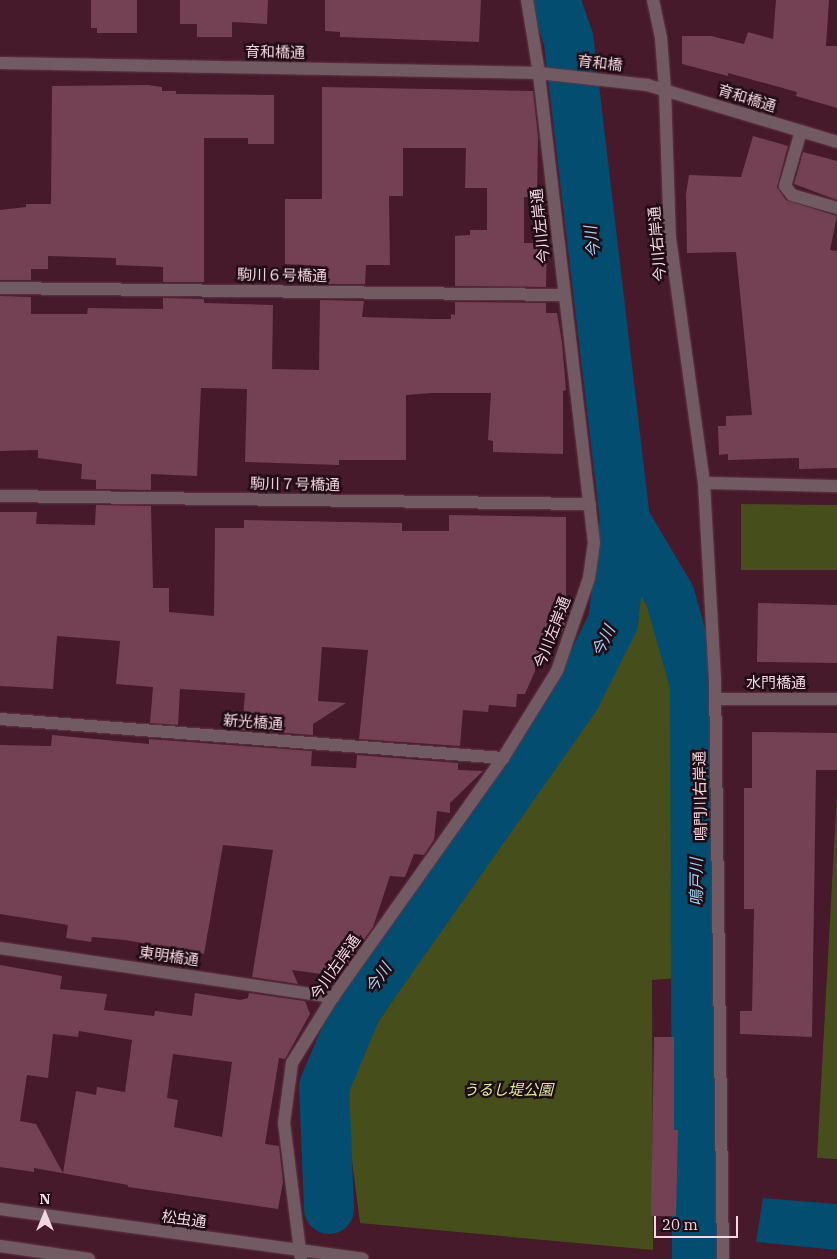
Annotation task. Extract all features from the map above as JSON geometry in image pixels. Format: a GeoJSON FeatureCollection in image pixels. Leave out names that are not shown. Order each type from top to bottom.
{"type":"FeatureCollection","features":[{"type":"Feature","properties":{"kind":"street","name":"今川左岸通"},"geometry":{"type":"LineString","coordinates":[[300,1256],[284,1123],[286,1092],[292,1063],[333,997],[502,758],[556,671],[589,578],[594,543],[564,296],[544,73],[526,0]]}},
{"type":"Feature","properties":{"kind":"street","name":"今川右岸通"},"geometry":{"type":"LineString","coordinates":[[653,0],[661,38],[665,90],[670,238],[704,484]]}},
{"type":"Feature","properties":{"kind":"street","name":"育和橋通"},"geometry":{"type":"LineString","coordinates":[[0,63],[544,73]]}},
{"type":"Feature","properties":{"kind":"street","name":"育和橋"},"geometry":{"type":"LineString","coordinates":[[544,73],[647,85]]}},
{"type":"Feature","properties":{"kind":"street","name":"育和橋通"},"geometry":{"type":"LineString","coordinates":[[647,85],[837,142]]}},
{"type":"Feature","properties":{"kind":"street"},"geometry":{"type":"LineString","coordinates":[[801,131],[785,186],[792,195],[837,208]]}},
{"type":"Feature","properties":{"kind":"street","name":"駒川６号橋通"},"geometry":{"type":"LineString","coordinates":[[0,288],[564,296]]}},
{"type":"Feature","properties":{"kind":"street"},"geometry":{"type":"LineString","coordinates":[[704,484],[837,486]]}},
{"type":"Feature","properties":{"kind":"street","name":"鳴門川右岸通"},"geometry":{"type":"LineString","coordinates":[[704,484],[715,699],[723,1259]]}},
{"type":"Feature","properties":{"kind":"street","name":"駒川７号橋通"},"geometry":{"type":"LineString","coordinates":[[0,496],[590,504]]}},
{"type":"Feature","properties":{"kind":"street","name":"水門橋通"},"geometry":{"type":"LineString","coordinates":[[715,699],[837,699]]}},
{"type":"Feature","properties":{"kind":"street","name":"新光橋通"},"geometry":{"type":"LineString","coordinates":[[0,719],[502,758]]}},
{"type":"Feature","properties":{"kind":"street","name":"東明橋通"},"geometry":{"type":"LineString","coordinates":[[0,948],[333,997]]}},
{"type":"Feature","properties":{"kind":"street","name":"松虫通"},"geometry":{"type":"LineString","coordinates":[[0,1209],[300,1256],[363,1259]]}},
{"type":"Feature","properties":{"kind":"street"},"geometry":{"type":"LineString","coordinates":[[0,1246],[89,1259]]}},
{"type":"Feature","properties":{"kind":"green space"},"geometry":{"type":"Polygon","coordinates":[[[741,504],[837,505],[837,570],[741,570],[741,504]]]}},
{"type":"Feature","properties":{"kind":"green space","name":"うるし堤公園"},"geometry":{"type":"Polygon","coordinates":[[[642,572],[651,586],[667,635],[674,686],[677,978],[652,980],[653,1250],[360,1223],[345,1106],[360,1049],[594,699],[627,639],[642,572]]]}},
{"type":"Feature","properties":{"kind":"green space"},"geometry":{"type":"Polygon","coordinates":[[[837,792],[837,1159],[817,1158],[837,792]]]}},
{"type":"Feature","properties":{"kind":"water"},"geometry":{"type":"Polygon","coordinates":[[[763,1198],[837,1204],[837,1250],[756,1242],[763,1198]]]}},
{"type":"Feature","properties":{"kind":"building"},"geometry":{"type":"Polygon","coordinates":[[[91,0],[137,0],[137,33],[97,33],[97,28],[91,28],[91,0]]]}},
{"type":"Feature","properties":{"kind":"building"},"geometry":{"type":"Polygon","coordinates":[[[180,0],[268,0],[267,24],[232,22],[232,37],[197,37],[197,24],[180,24],[180,0]]]}},
{"type":"Feature","properties":{"kind":"building"},"geometry":{"type":"Polygon","coordinates":[[[325,0],[481,0],[479,42],[340,37],[340,32],[325,31],[325,0]]]}},
{"type":"Feature","properties":{"kind":"building"},"geometry":{"type":"Polygon","coordinates":[[[776,0],[829,0],[826,46],[837,46],[837,108],[796,96],[797,92],[728,73],[728,76],[682,64],[682,36],[711,36],[744,44],[748,32],[773,39],[776,0]]]}},
{"type":"Feature","properties":{"kind":"building"},"geometry":{"type":"Polygon","coordinates":[[[148,85],[162,87],[162,91],[176,91],[176,94],[274,95],[274,144],[248,144],[248,138],[204,138],[204,282],[163,282],[163,267],[116,265],[116,258],[48,256],[48,269],[31,269],[31,280],[0,280],[0,210],[26,207],[26,204],[51,204],[52,86],[148,85]]]}},
{"type":"Feature","properties":{"kind":"building"},"geometry":{"type":"Polygon","coordinates":[[[322,87],[533,91],[538,136],[537,197],[524,197],[524,243],[547,243],[546,287],[455,286],[455,236],[470,235],[470,230],[487,230],[487,188],[465,188],[466,148],[403,148],[403,196],[389,196],[390,265],[366,265],[365,284],[321,284],[321,266],[285,264],[285,199],[322,199],[322,87]]]}},
{"type":"Feature","properties":{"kind":"building"},"geometry":{"type":"Polygon","coordinates":[[[753,136],[788,146],[777,187],[786,200],[837,216],[830,250],[837,251],[837,468],[799,469],[799,458],[728,460],[728,454],[719,455],[718,426],[726,426],[726,416],[752,415],[736,252],[687,253],[686,194],[689,175],[741,177],[753,136]]]}},
{"type":"Feature","properties":{"kind":"building"},"geometry":{"type":"Polygon","coordinates":[[[803,152],[837,161],[837,200],[794,184],[803,152]]]}},
{"type":"Feature","properties":{"kind":"building"},"geometry":{"type":"Polygon","coordinates":[[[0,296],[31,297],[31,314],[87,314],[88,308],[163,309],[163,298],[204,299],[204,303],[273,305],[272,369],[319,370],[320,300],[364,301],[362,317],[433,319],[451,319],[451,314],[455,315],[455,302],[546,303],[546,313],[557,313],[562,342],[566,390],[563,391],[563,454],[493,452],[493,441],[488,440],[491,393],[431,393],[406,395],[406,460],[339,460],[339,465],[245,462],[247,389],[201,388],[197,476],[151,474],[151,490],[96,489],[96,480],[81,479],[82,464],[38,458],[38,450],[0,451],[0,296]]]}},
{"type":"Feature","properties":{"kind":"building"},"geometry":{"type":"Polygon","coordinates":[[[96,505],[151,506],[153,588],[169,588],[169,612],[214,616],[215,528],[244,528],[244,520],[402,523],[402,531],[449,531],[449,515],[566,517],[566,621],[562,632],[555,632],[554,648],[545,648],[525,694],[517,694],[516,707],[489,705],[488,712],[463,710],[460,746],[359,739],[368,650],[322,647],[318,701],[346,703],[313,724],[313,735],[242,730],[245,693],[180,689],[178,725],[150,723],[153,687],[116,684],[120,641],[57,636],[53,689],[0,686],[0,512],[37,512],[36,524],[95,525],[96,505]]]}},
{"type":"Feature","properties":{"kind":"building"},"geometry":{"type":"Polygon","coordinates":[[[758,603],[837,605],[837,663],[757,662],[758,603]]]}},
{"type":"Feature","properties":{"kind":"building"},"geometry":{"type":"Polygon","coordinates":[[[752,732],[837,733],[837,770],[816,770],[812,1037],[740,1034],[740,1011],[752,1011],[754,909],[744,909],[744,788],[752,788],[752,732]]]}},
{"type":"Feature","properties":{"kind":"building"},"geometry":{"type":"Polygon","coordinates":[[[52,735],[149,744],[149,739],[312,751],[311,766],[356,768],[357,755],[458,763],[458,770],[483,771],[450,803],[450,813],[437,811],[434,840],[424,855],[414,854],[405,877],[390,876],[373,927],[343,969],[329,975],[292,970],[298,984],[252,977],[273,850],[223,845],[204,954],[125,940],[92,937],[91,942],[66,938],[68,925],[0,914],[0,745],[51,746],[52,735]]]}},
{"type":"Feature","properties":{"kind":"building"},"geometry":{"type":"Polygon","coordinates":[[[0,965],[62,976],[60,989],[107,994],[104,1010],[154,1016],[155,1011],[192,1016],[195,993],[240,1000],[248,998],[249,993],[305,1001],[310,1014],[285,1059],[279,1058],[265,1144],[279,1146],[283,1182],[278,1209],[128,1187],[128,1185],[34,1168],[34,1172],[0,1167],[0,965]],[[79,1031],[78,1037],[53,1034],[48,1078],[27,1075],[20,1121],[36,1124],[63,1173],[76,1091],[96,1095],[97,1087],[125,1092],[132,1040],[79,1031]],[[173,1054],[167,1098],[178,1100],[174,1127],[222,1137],[232,1062],[173,1054]]]}},
{"type":"Feature","properties":{"kind":"building"},"geometry":{"type":"Polygon","coordinates":[[[654,1037],[674,1037],[674,1130],[678,1130],[676,1216],[651,1216],[654,1037]]]}},
{"type":"Feature","properties":{"kind":"waterway","name":"今川"},"geometry":{"type":"LineString","coordinates":[[329,1209],[324,1087],[357,1008],[575,698],[613,622],[625,520],[568,38],[555,0]]}},
{"type":"Feature","properties":{"kind":"waterway","name":"鳴戸川"},"geometry":{"type":"LineString","coordinates":[[625,520],[670,596],[695,685],[697,1259]]}}]}
